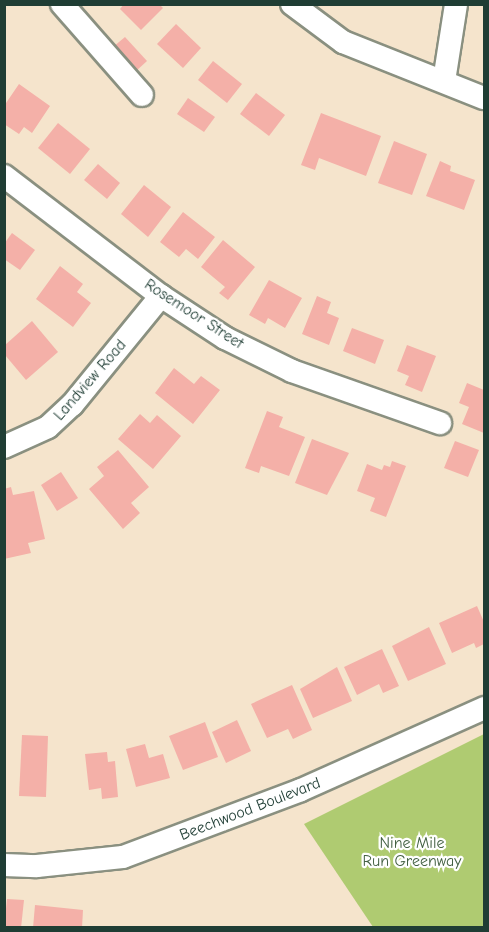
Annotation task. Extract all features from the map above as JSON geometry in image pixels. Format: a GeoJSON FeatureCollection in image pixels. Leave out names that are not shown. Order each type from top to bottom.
{"type":"FeatureCollection","features":[{"type":"Feature","properties":{"kind":"street"},"geometry":{"type":"LineString","coordinates":[[62,4],[142,95]]}},
{"type":"Feature","properties":{"kind":"street"},"geometry":{"type":"LineString","coordinates":[[292,4],[342,42],[484,98]]}},
{"type":"Feature","properties":{"kind":"street"},"geometry":{"type":"LineString","coordinates":[[444,81],[456,4]]}},
{"type":"Feature","properties":{"kind":"street","name":"Rosemoor Street"},"geometry":{"type":"LineString","coordinates":[[4,177],[161,296],[225,338],[292,371],[440,423]]}},
{"type":"Feature","properties":{"kind":"street","name":"Landview Road"},"geometry":{"type":"LineString","coordinates":[[4,447],[48,427],[72,405],[161,296]]}},
{"type":"Feature","properties":{"kind":"street","name":"Beechwood Boulevard"},"geometry":{"type":"LineString","coordinates":[[4,865],[37,866],[123,857],[301,790],[484,708]]}},
{"type":"Feature","properties":{"kind":"green space","name":"Nine Mile Run Greenway"},"geometry":{"type":"Polygon","coordinates":[[[484,734],[484,927],[373,927],[304,824],[484,734]]]}},
{"type":"Feature","properties":{"kind":"building"},"geometry":{"type":"Polygon","coordinates":[[[124,4],[159,4],[163,8],[141,30],[120,9],[124,4]]]}},
{"type":"Feature","properties":{"kind":"building"},"geometry":{"type":"Polygon","coordinates":[[[176,24],[201,48],[183,68],[157,44],[176,24]]]}},
{"type":"Feature","properties":{"kind":"building"},"geometry":{"type":"Polygon","coordinates":[[[125,37],[147,61],[135,72],[113,47],[125,37]]]}},
{"type":"Feature","properties":{"kind":"building"},"geometry":{"type":"Polygon","coordinates":[[[213,61],[242,84],[227,103],[198,80],[213,61]]]}},
{"type":"Feature","properties":{"kind":"building"},"geometry":{"type":"Polygon","coordinates":[[[19,84],[50,106],[32,133],[24,127],[19,134],[4,124],[4,106],[19,84]]]}},
{"type":"Feature","properties":{"kind":"building"},"geometry":{"type":"Polygon","coordinates":[[[256,93],[285,115],[269,136],[240,114],[256,93]]]}},
{"type":"Feature","properties":{"kind":"building"},"geometry":{"type":"Polygon","coordinates":[[[188,98],[215,117],[204,132],[177,114],[188,98]]]}},
{"type":"Feature","properties":{"kind":"building"},"geometry":{"type":"Polygon","coordinates":[[[321,113],[381,136],[366,176],[319,158],[315,170],[301,165],[321,113]]]}},
{"type":"Feature","properties":{"kind":"building"},"geometry":{"type":"Polygon","coordinates":[[[58,123],[90,149],[70,174],[38,148],[58,123]]]}},
{"type":"Feature","properties":{"kind":"building"},"geometry":{"type":"Polygon","coordinates":[[[394,141],[427,154],[412,195],[378,183],[394,141]]]}},
{"type":"Feature","properties":{"kind":"building"},"geometry":{"type":"Polygon","coordinates":[[[440,161],[451,166],[450,171],[475,180],[464,210],[426,196],[440,161]]]}},
{"type":"Feature","properties":{"kind":"building"},"geometry":{"type":"Polygon","coordinates":[[[98,164],[120,183],[107,199],[84,180],[98,164]]]}},
{"type":"Feature","properties":{"kind":"building"},"geometry":{"type":"Polygon","coordinates":[[[144,185],[171,207],[148,237],[121,214],[144,185]]]}},
{"type":"Feature","properties":{"kind":"building"},"geometry":{"type":"Polygon","coordinates":[[[183,212],[215,237],[198,259],[186,249],[179,257],[160,242],[183,212]]]}},
{"type":"Feature","properties":{"kind":"building"},"geometry":{"type":"Polygon","coordinates":[[[12,233],[35,250],[20,270],[4,259],[4,244],[12,233]]]}},
{"type":"Feature","properties":{"kind":"building"},"geometry":{"type":"Polygon","coordinates":[[[223,240],[255,267],[228,300],[219,293],[225,287],[201,267],[223,240]]]}},
{"type":"Feature","properties":{"kind":"building"},"geometry":{"type":"Polygon","coordinates":[[[60,266],[83,284],[77,292],[91,303],[73,327],[36,299],[60,266]]]}},
{"type":"Feature","properties":{"kind":"building"},"geometry":{"type":"Polygon","coordinates":[[[269,280],[302,298],[285,328],[268,318],[265,324],[249,315],[269,280]]]}},
{"type":"Feature","properties":{"kind":"building"},"geometry":{"type":"Polygon","coordinates":[[[317,296],[331,302],[327,313],[339,318],[329,345],[302,334],[317,296]]]}},
{"type":"Feature","properties":{"kind":"building"},"geometry":{"type":"Polygon","coordinates":[[[32,321],[58,352],[26,380],[5,355],[5,345],[32,321]]]}},
{"type":"Feature","properties":{"kind":"building"},"geometry":{"type":"Polygon","coordinates":[[[352,328],[384,340],[375,364],[343,351],[352,328]]]}},
{"type":"Feature","properties":{"kind":"building"},"geometry":{"type":"Polygon","coordinates":[[[407,345],[436,356],[422,392],[405,385],[409,376],[397,371],[407,345]]]}},
{"type":"Feature","properties":{"kind":"building"},"geometry":{"type":"Polygon","coordinates":[[[174,368],[194,384],[201,376],[220,390],[193,424],[155,393],[174,368]]]}},
{"type":"Feature","properties":{"kind":"building"},"geometry":{"type":"Polygon","coordinates":[[[467,383],[484,390],[484,433],[462,424],[469,407],[459,403],[467,383]]]}},
{"type":"Feature","properties":{"kind":"building"},"geometry":{"type":"Polygon","coordinates":[[[267,411],[283,417],[279,427],[305,437],[289,476],[261,466],[259,473],[245,468],[267,411]]]}},
{"type":"Feature","properties":{"kind":"building"},"geometry":{"type":"Polygon","coordinates":[[[140,414],[150,423],[157,415],[181,436],[153,469],[118,439],[140,414]]]}},
{"type":"Feature","properties":{"kind":"building"},"geometry":{"type":"Polygon","coordinates":[[[312,439],[349,453],[327,495],[295,483],[312,439]]]}},
{"type":"Feature","properties":{"kind":"building"},"geometry":{"type":"Polygon","coordinates":[[[455,441],[479,450],[468,477],[444,468],[455,441]]]}},
{"type":"Feature","properties":{"kind":"building"},"geometry":{"type":"Polygon","coordinates":[[[118,450],[149,487],[131,503],[140,513],[123,529],[89,489],[104,476],[97,467],[118,450]]]}},
{"type":"Feature","properties":{"kind":"building"},"geometry":{"type":"Polygon","coordinates":[[[392,461],[406,466],[386,517],[370,511],[375,498],[357,491],[367,464],[382,470],[384,465],[390,467],[392,461]]]}},
{"type":"Feature","properties":{"kind":"building"},"geometry":{"type":"Polygon","coordinates":[[[61,472],[78,498],[57,511],[41,485],[61,472]]]}},
{"type":"Feature","properties":{"kind":"building"},"geometry":{"type":"Polygon","coordinates":[[[11,487],[13,495],[34,491],[45,539],[28,543],[31,553],[4,559],[4,489],[11,487]]]}},
{"type":"Feature","properties":{"kind":"building"},"geometry":{"type":"Polygon","coordinates":[[[477,606],[484,622],[484,644],[476,648],[474,643],[452,653],[439,623],[477,606]]]}},
{"type":"Feature","properties":{"kind":"building"},"geometry":{"type":"Polygon","coordinates":[[[429,627],[446,664],[408,681],[392,646],[429,627]]]}},
{"type":"Feature","properties":{"kind":"building"},"geometry":{"type":"Polygon","coordinates":[[[382,649],[399,686],[383,693],[379,684],[357,695],[344,667],[382,649]]]}},
{"type":"Feature","properties":{"kind":"building"},"geometry":{"type":"Polygon","coordinates":[[[337,667],[352,701],[313,718],[300,689],[337,667]]]}},
{"type":"Feature","properties":{"kind":"building"},"geometry":{"type":"Polygon","coordinates":[[[292,685],[312,730],[293,739],[288,729],[267,738],[251,704],[292,685]]]}},
{"type":"Feature","properties":{"kind":"building"},"geometry":{"type":"Polygon","coordinates":[[[237,720],[251,751],[226,763],[212,732],[237,720]]]}},
{"type":"Feature","properties":{"kind":"building"},"geometry":{"type":"Polygon","coordinates":[[[205,722],[218,757],[183,770],[169,736],[205,722]]]}},
{"type":"Feature","properties":{"kind":"building"},"geometry":{"type":"Polygon","coordinates":[[[22,735],[48,736],[46,797],[19,796],[22,735]]]}},
{"type":"Feature","properties":{"kind":"building"},"geometry":{"type":"Polygon","coordinates":[[[145,744],[149,758],[163,754],[170,778],[136,787],[126,749],[145,744]]]}},
{"type":"Feature","properties":{"kind":"building"},"geometry":{"type":"Polygon","coordinates":[[[107,752],[108,762],[115,761],[118,797],[102,799],[101,788],[89,790],[85,754],[107,752]]]}},
{"type":"Feature","properties":{"kind":"building"},"geometry":{"type":"Polygon","coordinates":[[[7,899],[24,900],[21,928],[4,928],[7,899]]]}},
{"type":"Feature","properties":{"kind":"building"},"geometry":{"type":"Polygon","coordinates":[[[35,905],[83,910],[82,928],[33,928],[35,905]]]}}]}
